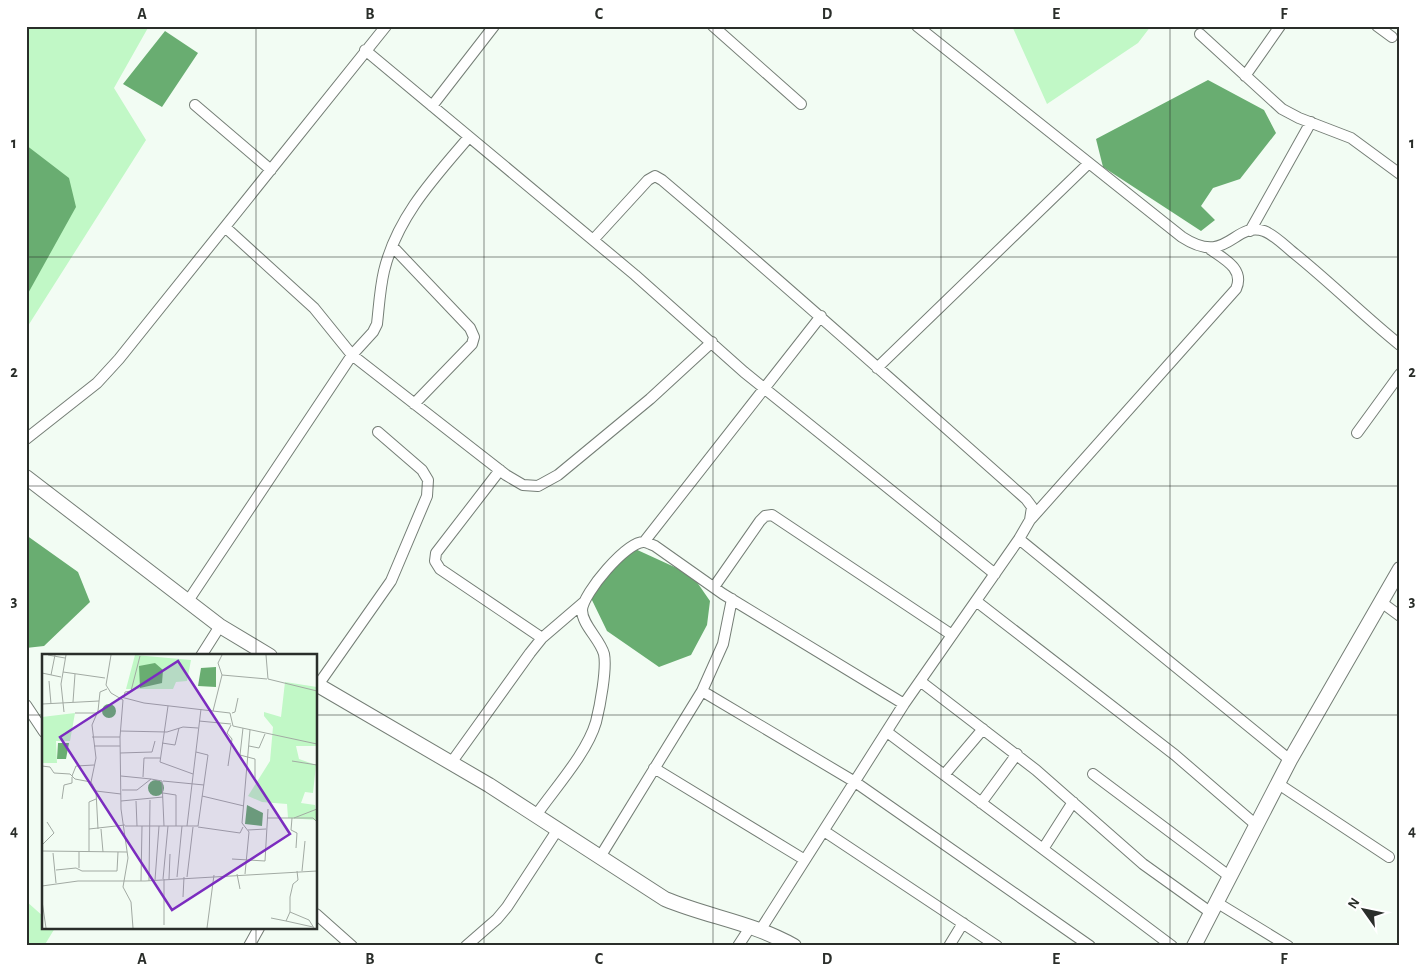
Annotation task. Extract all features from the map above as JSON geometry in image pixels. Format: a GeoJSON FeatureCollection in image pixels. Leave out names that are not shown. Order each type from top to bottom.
{"type":"FeatureCollection","features":[{"type":"Feature","properties":{"kind":"street"},"geometry":{"type":"LineString","coordinates":[[26,439],[97,383],[119,359],[386,26]]}},
{"type":"Feature","properties":{"kind":"street"},"geometry":{"type":"LineString","coordinates":[[432,106],[494,26]]}},
{"type":"Feature","properties":{"kind":"street"},"geometry":{"type":"LineString","coordinates":[[713,26],[801,104]]}},
{"type":"Feature","properties":{"kind":"street"},"geometry":{"type":"LineString","coordinates":[[917,26],[1197,247],[1210,249],[1221,246],[1250,232],[1264,231],[1320,273],[1400,345]]}},
{"type":"Feature","properties":{"kind":"street"},"geometry":{"type":"LineString","coordinates":[[1245,76],[1280,26]]}},
{"type":"Feature","properties":{"kind":"street"},"geometry":{"type":"LineString","coordinates":[[1377,26],[1392,37]]}},
{"type":"Feature","properties":{"kind":"street"},"geometry":{"type":"LineString","coordinates":[[1200,34],[1282,109],[1351,138],[1400,174]]}},
{"type":"Feature","properties":{"kind":"street"},"geometry":{"type":"LineString","coordinates":[[365,50],[593,240],[763,387],[995,574]]}},
{"type":"Feature","properties":{"kind":"street"},"geometry":{"type":"LineString","coordinates":[[195,105],[271,170]]}},
{"type":"Feature","properties":{"kind":"street"},"geometry":{"type":"LineString","coordinates":[[1250,232],[1311,122]]}},
{"type":"Feature","properties":{"kind":"street"},"geometry":{"type":"LineString","coordinates":[[188,601],[352,355],[373,332],[377,324],[384,271],[392,246],[410,208],[469,136]]}},
{"type":"Feature","properties":{"kind":"street"},"geometry":{"type":"LineString","coordinates":[[877,368],[1089,163]]}},
{"type":"Feature","properties":{"kind":"street"},"geometry":{"type":"LineString","coordinates":[[593,240],[655,176],[821,316],[1026,499],[1032,507],[1030,520]]}},
{"type":"Feature","properties":{"kind":"street"},"geometry":{"type":"LineString","coordinates":[[225,227],[314,308],[352,355],[500,470],[523,485],[538,486],[558,474],[650,399],[712,342]]}},
{"type":"Feature","properties":{"kind":"street"},"geometry":{"type":"LineString","coordinates":[[392,246],[470,328],[474,337],[472,344],[414,404]]}},
{"type":"Feature","properties":{"kind":"street"},"geometry":{"type":"LineString","coordinates":[[738,946],[756,928],[805,860],[904,704],[1019,539],[1030,520],[1236,289],[1240,280],[1238,274],[1232,265],[1210,249]]}},
{"type":"Feature","properties":{"kind":"street"},"geometry":{"type":"LineString","coordinates":[[644,542],[763,387],[821,316]]}},
{"type":"Feature","properties":{"kind":"street"},"geometry":{"type":"LineString","coordinates":[[1357,433],[1400,374]]}},
{"type":"Feature","properties":{"kind":"street"},"geometry":{"type":"LineString","coordinates":[[318,684],[391,581],[428,496],[428,480],[422,470],[378,432]]}},
{"type":"Feature","properties":{"kind":"street"},"geometry":{"type":"LineString","coordinates":[[500,470],[436,553],[434,561],[440,569],[542,638]]}},
{"type":"Feature","properties":{"kind":"street"},"geometry":{"type":"LineString","coordinates":[[26,477],[220,626],[267,654]]}},
{"type":"Feature","properties":{"kind":"street"},"geometry":{"type":"LineString","coordinates":[[714,587],[760,522],[765,516],[772,515],[952,635]]}},
{"type":"Feature","properties":{"kind":"street"},"geometry":{"type":"LineString","coordinates":[[1019,539],[1290,760]]}},
{"type":"Feature","properties":{"kind":"street"},"geometry":{"type":"LineString","coordinates":[[536,814],[582,749],[596,722],[604,653],[582,612],[584,602],[589,591],[621,555],[635,544],[644,542],[655,546],[732,599],[904,704]]}},
{"type":"Feature","properties":{"kind":"street"},"geometry":{"type":"LineString","coordinates":[[1194,946],[1219,907],[1228,876],[1277,783],[1400,569]]}},
{"type":"Feature","properties":{"kind":"street"},"geometry":{"type":"LineString","coordinates":[[600,857],[702,691],[723,644],[732,599]]}},
{"type":"Feature","properties":{"kind":"street"},"geometry":{"type":"LineString","coordinates":[[976,601],[1175,755],[1255,824]]}},
{"type":"Feature","properties":{"kind":"street"},"geometry":{"type":"LineString","coordinates":[[451,763],[542,638],[584,602]]}},
{"type":"Feature","properties":{"kind":"street"},"geometry":{"type":"LineString","coordinates":[[1381,602],[1400,616]]}},
{"type":"Feature","properties":{"kind":"street"},"geometry":{"type":"LineString","coordinates":[[202,654],[220,626]]}},
{"type":"Feature","properties":{"kind":"street"},"geometry":{"type":"LineString","coordinates":[[920,681],[1017,754],[1143,864],[1288,946]]}},
{"type":"Feature","properties":{"kind":"street"},"geometry":{"type":"LineString","coordinates":[[318,686],[536,814],[665,899],[683,907],[756,928],[794,946]]}},
{"type":"Feature","properties":{"kind":"street"},"geometry":{"type":"LineString","coordinates":[[702,691],[855,782],[1090,946]]}},
{"type":"Feature","properties":{"kind":"street"},"geometry":{"type":"LineString","coordinates":[[26,705],[42,729]]}},
{"type":"Feature","properties":{"kind":"street"},"geometry":{"type":"LineString","coordinates":[[944,775],[984,729]]}},
{"type":"Feature","properties":{"kind":"street"},"geometry":{"type":"LineString","coordinates":[[886,732],[1172,946]]}},
{"type":"Feature","properties":{"kind":"street"},"geometry":{"type":"LineString","coordinates":[[982,802],[1017,754]]}},
{"type":"Feature","properties":{"kind":"street"},"geometry":{"type":"LineString","coordinates":[[654,768],[805,860]]}},
{"type":"Feature","properties":{"kind":"street"},"geometry":{"type":"LineString","coordinates":[[1093,774],[1228,876]]}},
{"type":"Feature","properties":{"kind":"street"},"geometry":{"type":"LineString","coordinates":[[1277,783],[1389,857]]}},
{"type":"Feature","properties":{"kind":"street"},"geometry":{"type":"LineString","coordinates":[[1043,849],[1072,802]]}},
{"type":"Feature","properties":{"kind":"street"},"geometry":{"type":"LineString","coordinates":[[466,946],[497,919],[507,907],[558,829]]}},
{"type":"Feature","properties":{"kind":"street"},"geometry":{"type":"LineString","coordinates":[[824,831],[992,944]]}},
{"type":"Feature","properties":{"kind":"street"},"geometry":{"type":"LineString","coordinates":[[318,916],[352,946]]}},
{"type":"Feature","properties":{"kind":"street"},"geometry":{"type":"LineString","coordinates":[[949,946],[963,923]]}},
{"type":"Feature","properties":{"kind":"street"},"geometry":{"type":"LineString","coordinates":[[248,946],[258,930]]}},
{"type":"Feature","properties":{"kind":"shaded area"},"geometry":{"type":"Polygon","coordinates":[[[26,26],[149,26],[114,88],[146,140],[26,329],[26,26]]]}},
{"type":"Feature","properties":{"kind":"shaded area"},"geometry":{"type":"Polygon","coordinates":[[[1012,26],[1151,26],[1138,43],[1047,104],[1012,26]]]}},
{"type":"Feature","properties":{"kind":"shaded area"},"geometry":{"type":"Polygon","coordinates":[[[165,31],[198,53],[162,107],[123,84],[165,31]]]}},
{"type":"Feature","properties":{"kind":"shaded area"},"geometry":{"type":"Polygon","coordinates":[[[1208,80],[1264,110],[1276,133],[1240,179],[1213,188],[1201,206],[1215,220],[1201,231],[1103,167],[1096,139],[1208,80]]]}},
{"type":"Feature","properties":{"kind":"shaded area"},"geometry":{"type":"Polygon","coordinates":[[[26,145],[69,178],[76,207],[26,297],[26,145]]]}},
{"type":"Feature","properties":{"kind":"shaded area"},"geometry":{"type":"Polygon","coordinates":[[[26,535],[78,572],[90,602],[44,646],[26,648],[26,535]]]}},
{"type":"Feature","properties":{"kind":"shaded area"},"geometry":{"type":"Polygon","coordinates":[[[633,548],[692,575],[710,601],[707,625],[691,655],[659,667],[607,631],[590,596],[633,548]]]}},
{"type":"Feature","properties":{"kind":"shaded area"},"geometry":{"type":"Polygon","coordinates":[[[26,901],[42,915],[42,930],[54,930],[44,946],[26,946],[26,901]]]}}]}
